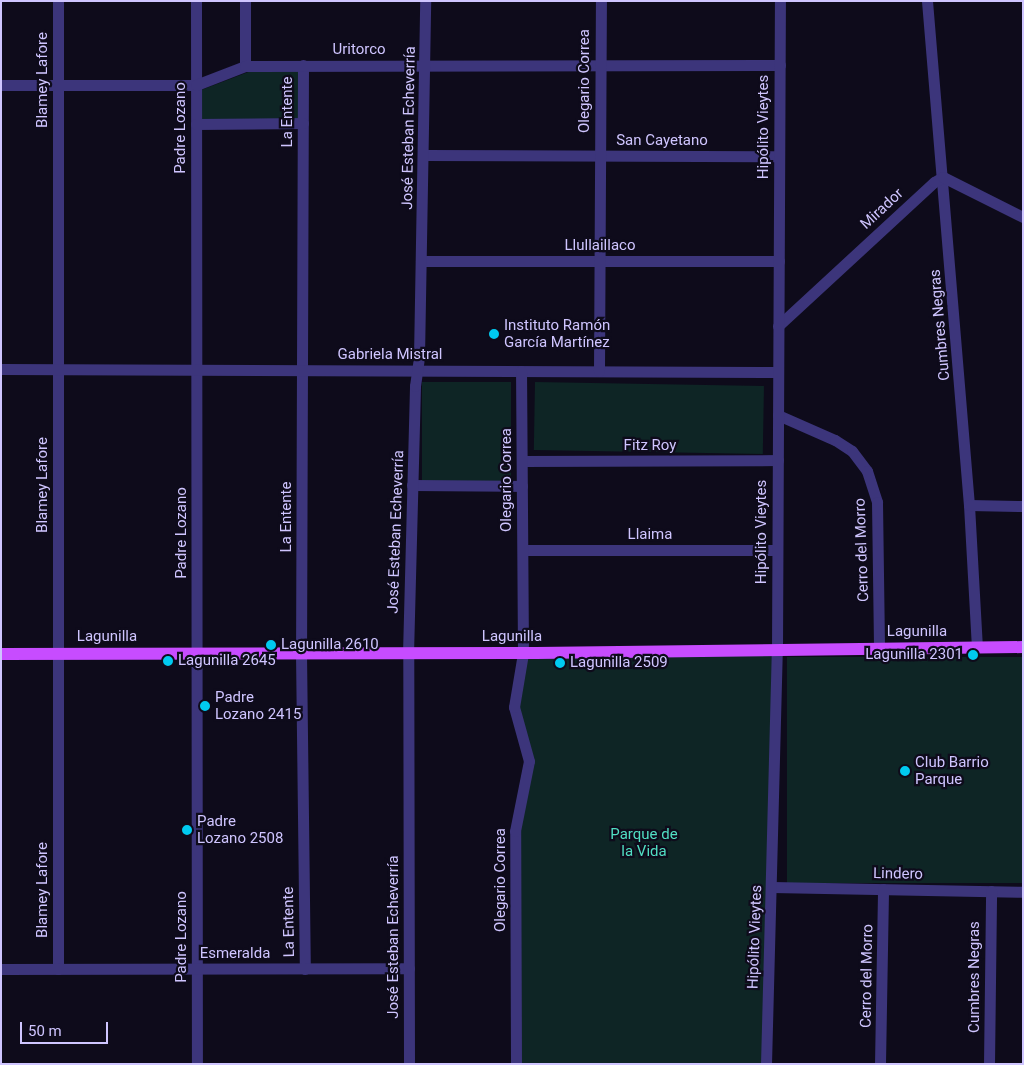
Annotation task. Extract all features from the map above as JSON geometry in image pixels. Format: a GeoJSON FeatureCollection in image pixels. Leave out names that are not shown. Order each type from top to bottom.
{"type":"FeatureCollection","features":[{"type":"Feature","properties":{"kind":"main road","name":"Lagunilla"},"geometry":{"type":"LineString","coordinates":[[1,654],[408,654],[1023,647]]}},
{"type":"Feature","properties":{"kind":"street","name":"Blamey Lafore"},"geometry":{"type":"LineString","coordinates":[[58,1],[58,969]]}},
{"type":"Feature","properties":{"kind":"street","name":"Padre Lozano"},"geometry":{"type":"LineString","coordinates":[[196,1],[197,1064]]}},
{"type":"Feature","properties":{"kind":"street"},"geometry":{"type":"LineString","coordinates":[[245,1],[245,66]]}},
{"type":"Feature","properties":{"kind":"street","name":"José Esteban Echeverría"},"geometry":{"type":"LineString","coordinates":[[409,1064],[408,654],[424,155],[425,1]]}},
{"type":"Feature","properties":{"kind":"street","name":"Olegario Correa"},"geometry":{"type":"LineString","coordinates":[[599,371],[601,1]]}},
{"type":"Feature","properties":{"kind":"street","name":"Hipólito Vieytes"},"geometry":{"type":"LineString","coordinates":[[766,1064],[772,887],[776,650],[780,1]]}},
{"type":"Feature","properties":{"kind":"street","name":"Cumbres Negras"},"geometry":{"type":"LineString","coordinates":[[927,1],[970,505],[977,648]]}},
{"type":"Feature","properties":{"kind":"street","name":"La Entente"},"geometry":{"type":"LineString","coordinates":[[302,65],[303,370],[301,653],[304,969]]}},
{"type":"Feature","properties":{"kind":"street","name":"Uritorco"},"geometry":{"type":"LineString","coordinates":[[1,85],[196,85],[245,66],[780,65]]}},
{"type":"Feature","properties":{"kind":"street"},"geometry":{"type":"LineString","coordinates":[[196,124],[303,123]]}},
{"type":"Feature","properties":{"kind":"street","name":"San Cayetano"},"geometry":{"type":"LineString","coordinates":[[424,155],[779,156]]}},
{"type":"Feature","properties":{"kind":"street"},"geometry":{"type":"LineString","coordinates":[[943,177],[1023,217]]}},
{"type":"Feature","properties":{"kind":"street","name":"Mirador"},"geometry":{"type":"LineString","coordinates":[[778,326],[934,182],[943,177]]}},
{"type":"Feature","properties":{"kind":"street","name":"Llullaillaco"},"geometry":{"type":"LineString","coordinates":[[421,261],[779,261]]}},
{"type":"Feature","properties":{"kind":"street","name":"Gabriela Mistral"},"geometry":{"type":"LineString","coordinates":[[1,369],[778,372]]}},
{"type":"Feature","properties":{"kind":"street","name":"Olegario Correa"},"geometry":{"type":"LineString","coordinates":[[516,1064],[515,831],[529,761],[514,707],[523,653],[522,371]]}},
{"type":"Feature","properties":{"kind":"street","name":"Cerro del Morro"},"geometry":{"type":"LineString","coordinates":[[778,415],[835,440],[852,451],[867,471],[877,502],[879,648]]}},
{"type":"Feature","properties":{"kind":"street","name":"Fitz Roy"},"geometry":{"type":"LineString","coordinates":[[522,461],[778,460]]}},
{"type":"Feature","properties":{"kind":"street"},"geometry":{"type":"LineString","coordinates":[[412,485],[522,486]]}},
{"type":"Feature","properties":{"kind":"street"},"geometry":{"type":"LineString","coordinates":[[970,505],[1023,506]]}},
{"type":"Feature","properties":{"kind":"street","name":"Llaima"},"geometry":{"type":"LineString","coordinates":[[523,550],[777,550]]}},
{"type":"Feature","properties":{"kind":"street","name":"Lindero"},"geometry":{"type":"LineString","coordinates":[[772,887],[1023,892]]}},
{"type":"Feature","properties":{"kind":"street","name":"Cerro del Morro"},"geometry":{"type":"LineString","coordinates":[[880,1064],[883,889]]}},
{"type":"Feature","properties":{"kind":"street","name":"Cumbres Negras"},"geometry":{"type":"LineString","coordinates":[[990,1064],[991,891]]}},
{"type":"Feature","properties":{"kind":"street","name":"Esmeralda"},"geometry":{"type":"LineString","coordinates":[[1,969],[409,968]]}},
{"type":"Feature","properties":{"kind":"green space"},"geometry":{"type":"Polygon","coordinates":[[[298,70],[299,119],[201,119],[201,90],[251,71],[298,70]]]}},
{"type":"Feature","properties":{"kind":"green space"},"geometry":{"type":"Polygon","coordinates":[[[422,382],[511,382],[511,481],[422,481],[422,382]]]}},
{"type":"Feature","properties":{"kind":"green space"},"geometry":{"type":"Polygon","coordinates":[[[535,382],[764,386],[763,454],[534,450],[535,382]]]}},
{"type":"Feature","properties":{"kind":"green space","name":"Parque de la Vida"},"geometry":{"type":"Polygon","coordinates":[[[777,650],[766,1064],[516,1064],[515,831],[527,773],[517,724],[523,653],[777,650]]]}},
{"type":"Feature","properties":{"kind":"green space","name":"Club Barrio Parque"},"geometry":{"type":"Polygon","coordinates":[[[787,657],[1023,657],[1023,883],[787,883],[787,657]]]}},
{"type":"Feature","properties":{"kind":"place","name":"Instituto Ramón García Martínez"},"geometry":{"type":"Point","coordinates":[494,334]}},
{"type":"Feature","properties":{"kind":"place","name":"Lagunilla 2610"},"geometry":{"type":"Point","coordinates":[271,645]}},
{"type":"Feature","properties":{"kind":"place","name":"Lagunilla 2301"},"geometry":{"type":"Point","coordinates":[973,655]}},
{"type":"Feature","properties":{"kind":"place","name":"Lagunilla 2645"},"geometry":{"type":"Point","coordinates":[168,661]}},
{"type":"Feature","properties":{"kind":"place","name":"Lagunilla 2509"},"geometry":{"type":"Point","coordinates":[560,663]}},
{"type":"Feature","properties":{"kind":"place","name":"Padre Lozano 2415"},"geometry":{"type":"Point","coordinates":[205,706]}},
{"type":"Feature","properties":{"kind":"place","name":"Club Barrio Parque"},"geometry":{"type":"Point","coordinates":[905,771]}},
{"type":"Feature","properties":{"kind":"place","name":"Padre Lozano 2508"},"geometry":{"type":"Point","coordinates":[187,830]}}]}
